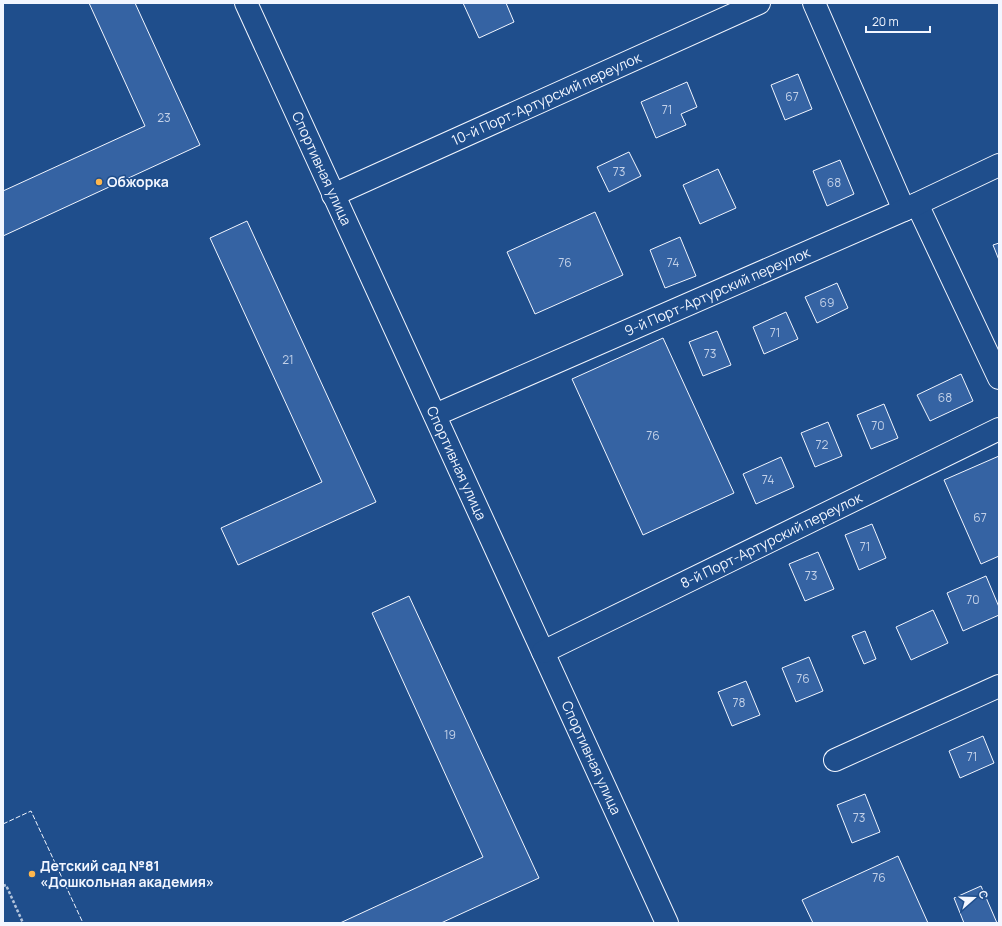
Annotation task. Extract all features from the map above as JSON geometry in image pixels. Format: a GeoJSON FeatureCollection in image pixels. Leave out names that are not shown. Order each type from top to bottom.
{"type":"FeatureCollection","features":[{"type":"Feature","properties":{"kind":"street","name":"Спортивная улица"},"geometry":{"type":"LineString","coordinates":[[246,3],[667,923]]}},
{"type":"Feature","properties":{"kind":"street","name":"10-й Порт-Артурский переулок"},"geometry":{"type":"LineString","coordinates":[[333,195],[759,3]]}},
{"type":"Feature","properties":{"kind":"street"},"geometry":{"type":"LineString","coordinates":[[814,3],[910,207],[999,378]]}},
{"type":"Feature","properties":{"kind":"street","name":"9-й Порт-Артурский переулок"},"geometry":{"type":"LineString","coordinates":[[435,415],[910,207],[999,165]]}},
{"type":"Feature","properties":{"kind":"street","name":"8-й Порт-Артурский переулок"},"geometry":{"type":"LineString","coordinates":[[543,652],[999,429]]}},
{"type":"Feature","properties":{"kind":"street"},"geometry":{"type":"LineString","coordinates":[[835,760],[999,686]]}},
{"type":"Feature","properties":{"kind":"path"},"geometry":{"type":"LineString","coordinates":[[3,886],[6,885],[23,923]]}},
{"type":"Feature","properties":{"kind":"building"},"geometry":{"type":"Polygon","coordinates":[[[89,3],[135,3],[200,145],[3,236],[3,191],[145,126],[89,3]]]}},
{"type":"Feature","properties":{"kind":"building"},"geometry":{"type":"Polygon","coordinates":[[[463,3],[506,3],[514,22],[479,38],[463,3]]]}},
{"type":"Feature","properties":{"kind":"building"},"geometry":{"type":"Polygon","coordinates":[[[798,74],[812,109],[785,120],[771,85],[798,74]]]}},
{"type":"Feature","properties":{"kind":"building"},"geometry":{"type":"Polygon","coordinates":[[[687,82],[697,107],[681,114],[686,125],[656,138],[641,102],[687,82]]]}},
{"type":"Feature","properties":{"kind":"building"},"geometry":{"type":"Polygon","coordinates":[[[629,152],[641,176],[609,192],[597,167],[629,152]]]}},
{"type":"Feature","properties":{"kind":"building"},"geometry":{"type":"Polygon","coordinates":[[[840,160],[854,194],[827,206],[813,171],[840,160]]]}},
{"type":"Feature","properties":{"kind":"building"},"geometry":{"type":"Polygon","coordinates":[[[718,169],[736,208],[700,224],[683,185],[718,169]]]}},
{"type":"Feature","properties":{"kind":"building"},"geometry":{"type":"Polygon","coordinates":[[[595,212],[623,275],[535,314],[507,252],[595,212]]]}},
{"type":"Feature","properties":{"kind":"building"},"geometry":{"type":"Polygon","coordinates":[[[247,221],[376,502],[238,565],[221,528],[322,482],[210,238],[247,221]]]}},
{"type":"Feature","properties":{"kind":"building"},"geometry":{"type":"Polygon","coordinates":[[[680,237],[696,276],[665,288],[650,250],[680,237]]]}},
{"type":"Feature","properties":{"kind":"building"},"geometry":{"type":"Polygon","coordinates":[[[999,243],[999,260],[993,245],[999,243]]]}},
{"type":"Feature","properties":{"kind":"building"},"geometry":{"type":"Polygon","coordinates":[[[837,283],[848,308],[817,323],[805,297],[837,283]]]}},
{"type":"Feature","properties":{"kind":"building"},"geometry":{"type":"Polygon","coordinates":[[[786,312],[798,339],[764,354],[753,327],[786,312]]]}},
{"type":"Feature","properties":{"kind":"building"},"geometry":{"type":"Polygon","coordinates":[[[717,331],[731,365],[703,376],[689,342],[717,331]]]}},
{"type":"Feature","properties":{"kind":"building"},"geometry":{"type":"Polygon","coordinates":[[[663,338],[734,493],[643,535],[572,379],[663,338]]]}},
{"type":"Feature","properties":{"kind":"building"},"geometry":{"type":"Polygon","coordinates":[[[961,374],[973,401],[930,421],[917,395],[961,374]]]}},
{"type":"Feature","properties":{"kind":"building"},"geometry":{"type":"Polygon","coordinates":[[[884,404],[898,438],[871,449],[857,415],[884,404]]]}},
{"type":"Feature","properties":{"kind":"building"},"geometry":{"type":"Polygon","coordinates":[[[828,422],[842,456],[815,467],[801,433],[828,422]]]}},
{"type":"Feature","properties":{"kind":"building"},"geometry":{"type":"Polygon","coordinates":[[[999,456],[999,556],[981,564],[944,480],[999,456]]]}},
{"type":"Feature","properties":{"kind":"building"},"geometry":{"type":"Polygon","coordinates":[[[781,457],[794,487],[756,504],[743,474],[781,457]]]}},
{"type":"Feature","properties":{"kind":"building"},"geometry":{"type":"Polygon","coordinates":[[[872,524],[886,558],[859,570],[845,535],[872,524]]]}},
{"type":"Feature","properties":{"kind":"building"},"geometry":{"type":"Polygon","coordinates":[[[818,552],[834,589],[805,601],[789,564],[818,552]]]}},
{"type":"Feature","properties":{"kind":"building"},"geometry":{"type":"Polygon","coordinates":[[[986,576],[999,607],[999,615],[963,631],[947,593],[986,576]]]}},
{"type":"Feature","properties":{"kind":"building"},"geometry":{"type":"Polygon","coordinates":[[[409,596],[539,878],[441,923],[340,923],[483,857],[372,613],[409,596]]]}},
{"type":"Feature","properties":{"kind":"building"},"geometry":{"type":"Polygon","coordinates":[[[933,610],[948,643],[911,660],[896,627],[933,610]]]}},
{"type":"Feature","properties":{"kind":"building"},"geometry":{"type":"Polygon","coordinates":[[[865,631],[876,659],[864,664],[852,636],[865,631]]]}},
{"type":"Feature","properties":{"kind":"building"},"geometry":{"type":"Polygon","coordinates":[[[809,657],[823,691],[796,702],[782,668],[809,657]]]}},
{"type":"Feature","properties":{"kind":"building"},"geometry":{"type":"Polygon","coordinates":[[[746,681],[760,715],[732,726],[718,692],[746,681]]]}},
{"type":"Feature","properties":{"kind":"building"},"geometry":{"type":"Polygon","coordinates":[[[983,736],[994,763],[960,778],[949,751],[983,736]]]}},
{"type":"Feature","properties":{"kind":"building"},"geometry":{"type":"Polygon","coordinates":[[[865,794],[880,832],[852,843],[837,805],[865,794]]]}},
{"type":"Feature","properties":{"kind":"building"},"geometry":{"type":"Polygon","coordinates":[[[898,856],[928,923],[813,923],[802,900],[898,856]]]}},
{"type":"Feature","properties":{"kind":"building"},"geometry":{"type":"Polygon","coordinates":[[[981,886],[997,923],[964,923],[954,898],[981,886]]]}},
{"type":"Feature","properties":{"kind":"fence"},"geometry":{"type":"LineString","coordinates":[[3,824],[31,811],[83,923]]}},
{"type":"Feature","properties":{"kind":"place","name":"Обжорка"},"geometry":{"type":"Point","coordinates":[99,182]}},
{"type":"Feature","properties":{"kind":"place","name":"Детский сад №81 «Дошкольная академия»"},"geometry":{"type":"Point","coordinates":[32,874]}}]}
